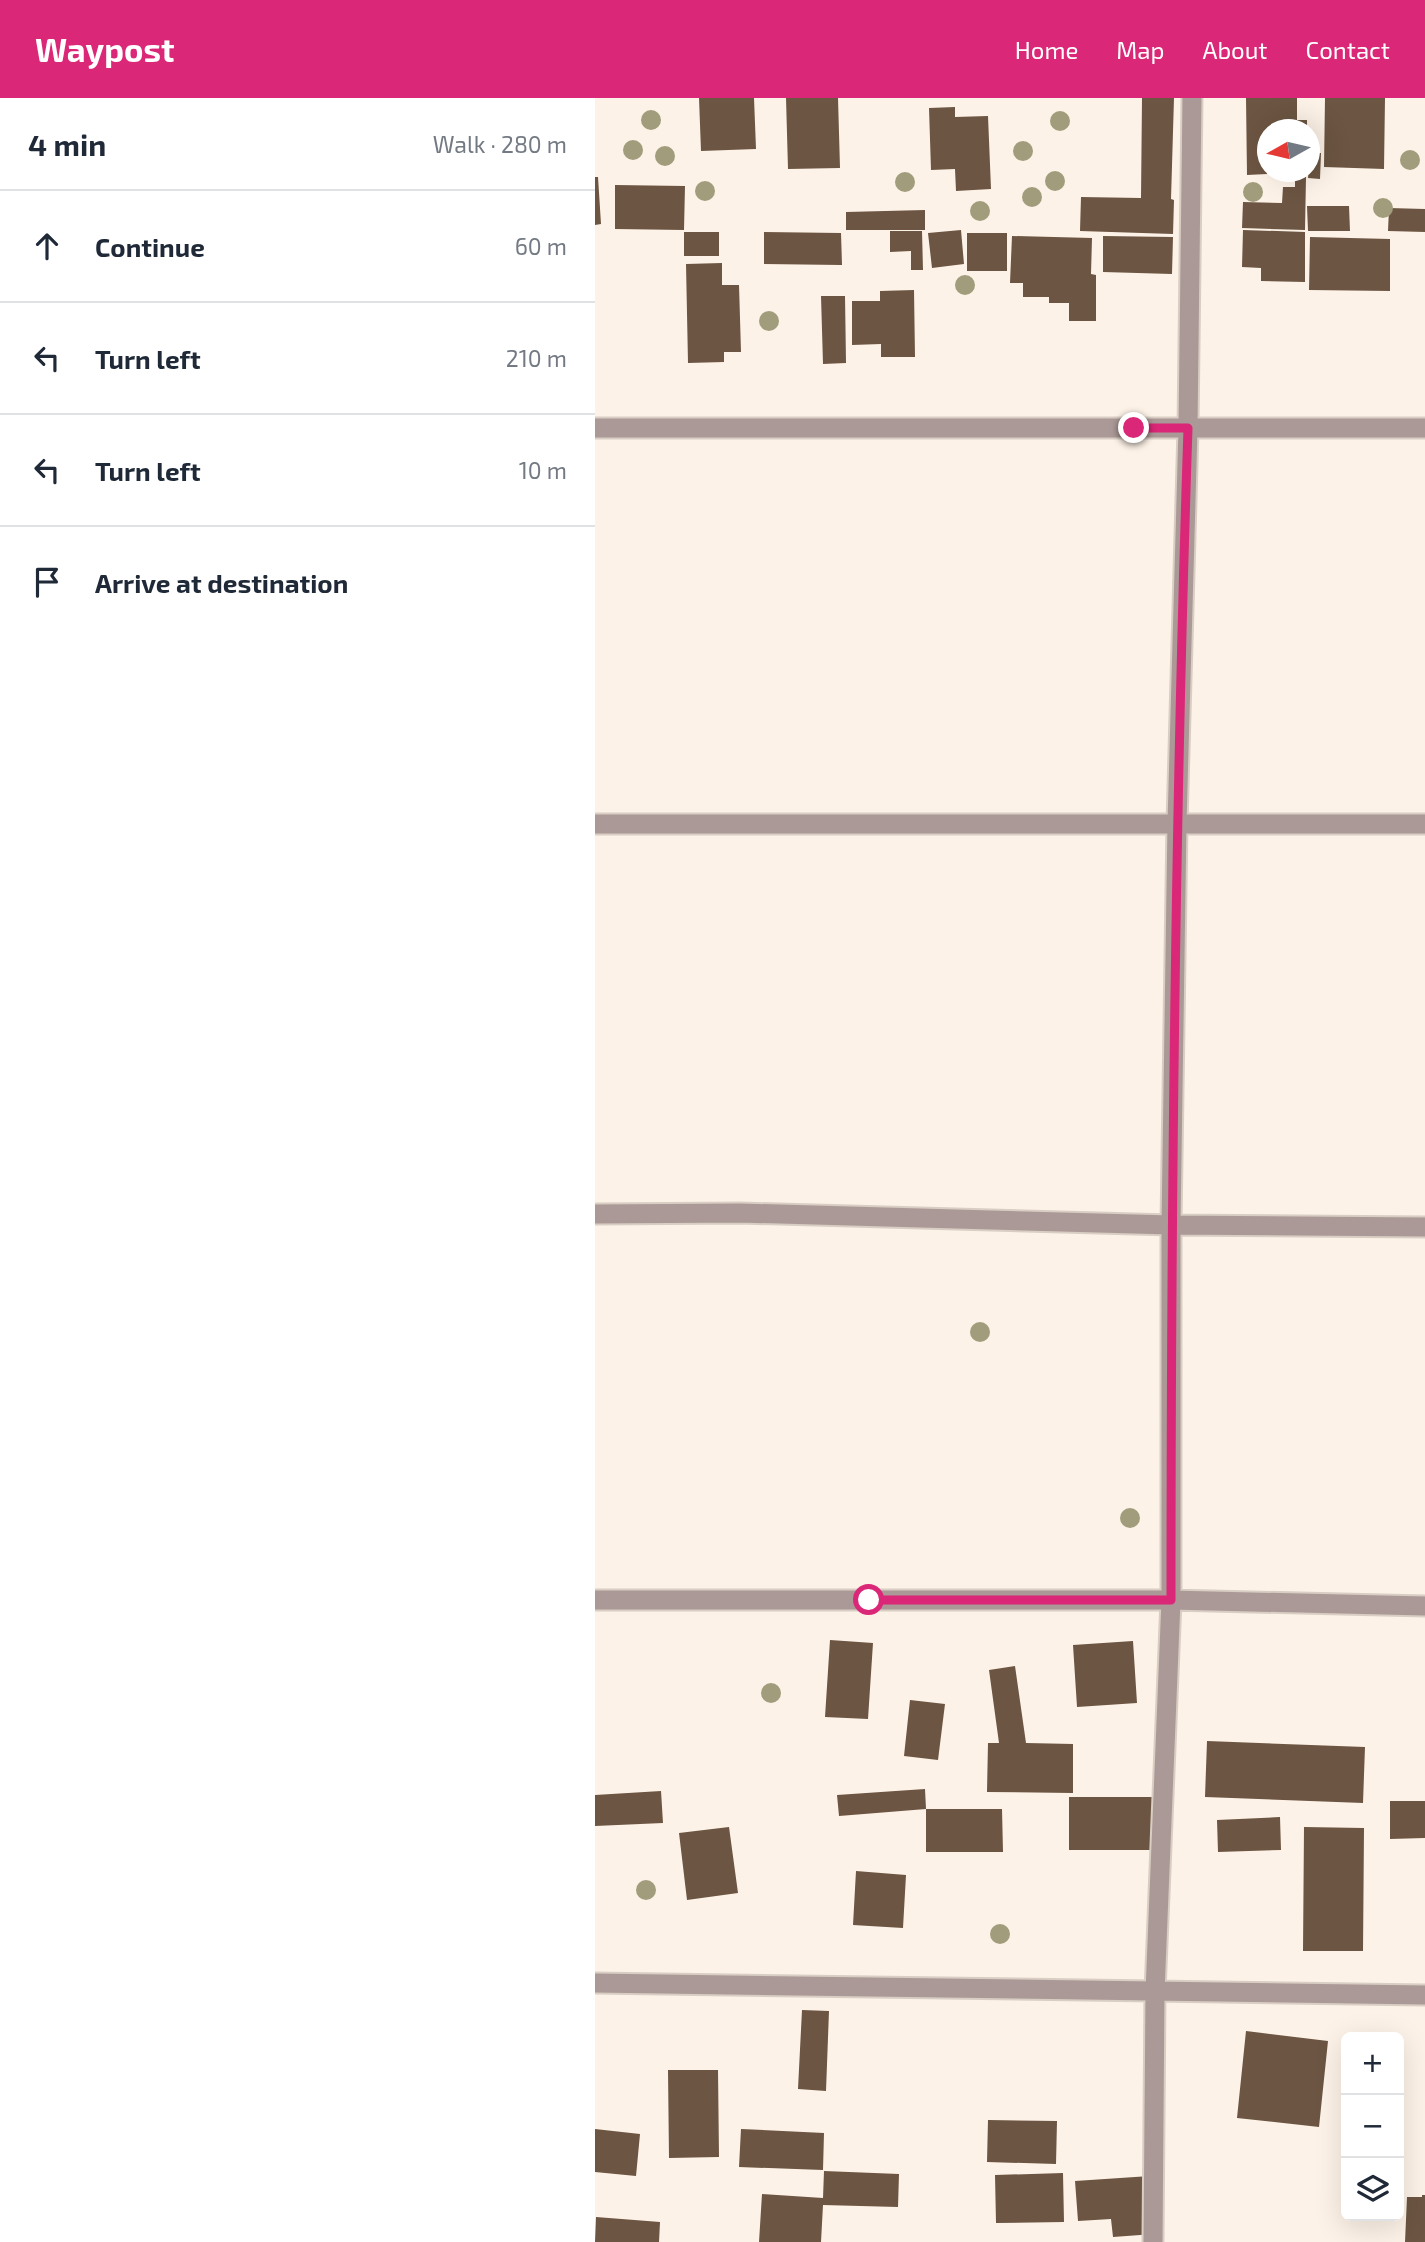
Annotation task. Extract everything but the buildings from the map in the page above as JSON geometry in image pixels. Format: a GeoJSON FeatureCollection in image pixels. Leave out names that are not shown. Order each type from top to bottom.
{"type":"FeatureCollection","features":[{"type":"Feature","properties":{"kind":"street"},"geometry":{"type":"LineString","coordinates":[[1153,2242],[1155,1992],[1171,1600],[1171,1225],[1177,823],[1188,428],[1192,98]]}},
{"type":"Feature","properties":{"kind":"street"},"geometry":{"type":"LineString","coordinates":[[595,428],[1425,428]]}},
{"type":"Feature","properties":{"kind":"street"},"geometry":{"type":"LineString","coordinates":[[595,824],[1425,824]]}},
{"type":"Feature","properties":{"kind":"street"},"geometry":{"type":"LineString","coordinates":[[595,1214],[740,1213],[1171,1225],[1425,1227]]}},
{"type":"Feature","properties":{"kind":"street"},"geometry":{"type":"LineString","coordinates":[[595,1600],[1171,1600],[1425,1606]]}},
{"type":"Feature","properties":{"kind":"street"},"geometry":{"type":"LineString","coordinates":[[595,1983],[1425,1995]]}},
{"type":"Feature","properties":{"kind":"route"},"geometry":{"type":"LineString","coordinates":[[869,1600],[1171,1600],[1171,1225],[1176,877],[1188,428],[1134,428]]}}]}
